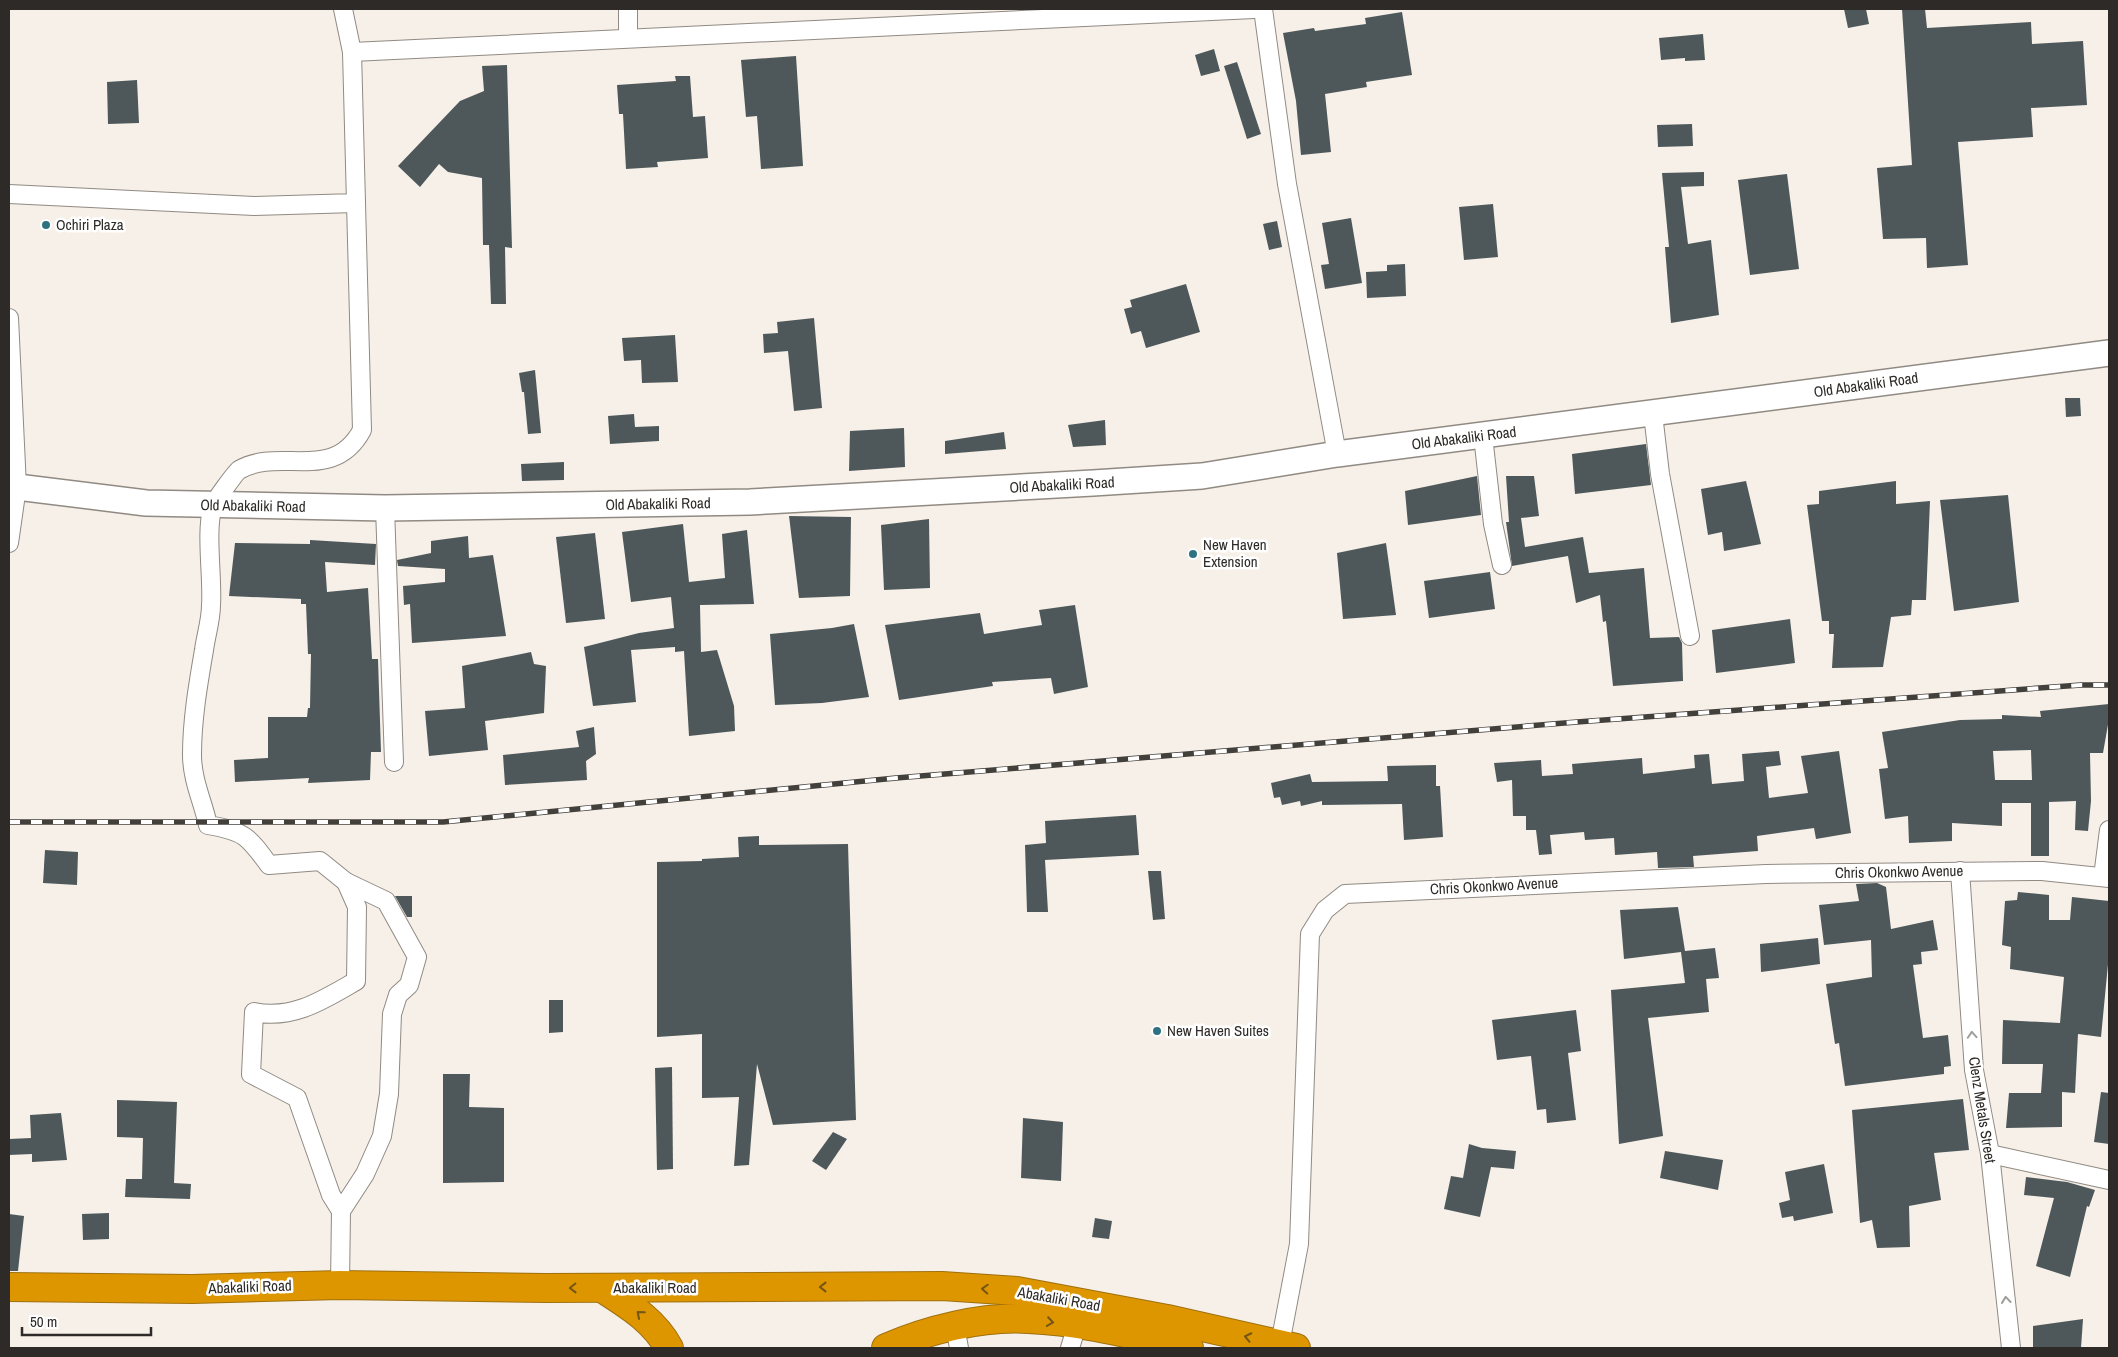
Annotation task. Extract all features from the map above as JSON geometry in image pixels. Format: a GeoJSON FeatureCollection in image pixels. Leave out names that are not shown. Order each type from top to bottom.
{"type":"FeatureCollection","features":[{"type":"Feature","properties":{"kind":"highway","name":"Abakaliki Road"},"geometry":{"type":"LineString","coordinates":[[9,1287],[192,1289],[340,1284],[456,1288],[942,1286],[1017,1291],[1167,1319],[1288,1346]]}},
{"type":"Feature","properties":{"kind":"highway"},"geometry":{"type":"LineString","coordinates":[[602,1288],[634,1308],[654,1326],[668,1348]]}},
{"type":"Feature","properties":{"kind":"highway","name":"Abakaliki Road"},"geometry":{"type":"LineString","coordinates":[[886,1348],[926,1332],[957,1337],[1001,1320],[1027,1319],[1073,1337],[1189,1348]]}},
{"type":"Feature","properties":{"kind":"main road","name":"Old Abakaliki Road"},"geometry":{"type":"LineString","coordinates":[[13,486],[146,503],[213,506],[385,508],[750,502],[1083,484],[1202,476],[1337,454],[2109,353]]}},
{"type":"Feature","properties":{"kind":"street"},"geometry":{"type":"LineString","coordinates":[[340,1284],[341,1211],[365,1174],[382,1136],[389,1094],[392,1014],[398,995],[409,985],[417,957],[386,901],[346,882],[320,861],[269,865],[250,839],[228,829],[208,825],[195,779],[192,756],[195,702],[211,606],[210,541],[213,506],[236,471],[250,464],[326,460],[344,454],[356,442],[362,430],[352,52],[343,9]]}},
{"type":"Feature","properties":{"kind":"street"},"geometry":{"type":"LineString","coordinates":[[628,9],[628,38]]}},
{"type":"Feature","properties":{"kind":"street"},"geometry":{"type":"LineString","coordinates":[[352,52],[1254,9]]}},
{"type":"Feature","properties":{"kind":"street"},"geometry":{"type":"LineString","coordinates":[[1263,9],[1287,184],[1337,454]]}},
{"type":"Feature","properties":{"kind":"street"},"geometry":{"type":"LineString","coordinates":[[9,194],[254,206],[356,203]]}},
{"type":"Feature","properties":{"kind":"street"},"geometry":{"type":"LineString","coordinates":[[9,318],[13,486],[9,543]]}},
{"type":"Feature","properties":{"kind":"street"},"geometry":{"type":"LineString","coordinates":[[1653,414],[1660,474],[1690,636]]}},
{"type":"Feature","properties":{"kind":"street"},"geometry":{"type":"LineString","coordinates":[[1482,436],[1493,524],[1502,565]]}},
{"type":"Feature","properties":{"kind":"street"},"geometry":{"type":"LineString","coordinates":[[385,508],[394,762]]}},
{"type":"Feature","properties":{"kind":"street"},"geometry":{"type":"LineString","coordinates":[[2106,878],[2109,830]]}},
{"type":"Feature","properties":{"kind":"street","name":"Chris Okonkwo Avenue"},"geometry":{"type":"LineString","coordinates":[[1288,1346],[1299,1244],[1310,934],[1325,910],[1344,894],[1766,874],[1960,871],[2042,872],[2106,878]]}},
{"type":"Feature","properties":{"kind":"street","name":"Clenz Metals Street"},"geometry":{"type":"LineString","coordinates":[[1960,871],[1974,1070],[1990,1154],[2011,1348]]}},
{"type":"Feature","properties":{"kind":"street"},"geometry":{"type":"LineString","coordinates":[[341,1211],[331,1195],[297,1098],[251,1074],[254,1012],[271,1016],[286,1014],[330,996],[356,981],[357,907],[346,882]]}},
{"type":"Feature","properties":{"kind":"street"},"geometry":{"type":"LineString","coordinates":[[1990,1154],[2109,1180]]}},
{"type":"Feature","properties":{"kind":"building"},"geometry":{"type":"Polygon","coordinates":[[[1844,9],[1866,9],[1869,24],[1848,28],[1844,9]]]}},
{"type":"Feature","properties":{"kind":"building"},"geometry":{"type":"Polygon","coordinates":[[[1902,9],[1925,9],[1927,28],[2031,22],[2032,44],[2083,41],[2087,105],[2031,108],[2033,137],[1958,142],[1968,265],[1927,268],[1926,238],[1883,239],[1877,168],[1912,165],[1902,9]]]}},
{"type":"Feature","properties":{"kind":"building"},"geometry":{"type":"Polygon","coordinates":[[[1402,12],[1412,75],[1366,82],[1367,87],[1325,94],[1331,152],[1301,155],[1296,101],[1283,33],[1314,28],[1315,31],[1366,24],[1365,18],[1402,12]]]}},
{"type":"Feature","properties":{"kind":"building"},"geometry":{"type":"Polygon","coordinates":[[[1703,34],[1705,60],[1685,61],[1685,58],[1661,60],[1659,38],[1703,34]]]}},
{"type":"Feature","properties":{"kind":"building"},"geometry":{"type":"Polygon","coordinates":[[[1214,49],[1220,71],[1201,76],[1195,55],[1214,49]]]}},
{"type":"Feature","properties":{"kind":"building"},"geometry":{"type":"Polygon","coordinates":[[[796,56],[803,166],[761,169],[757,116],[746,117],[741,60],[796,56]]]}},
{"type":"Feature","properties":{"kind":"building"},"geometry":{"type":"Polygon","coordinates":[[[1237,62],[1261,134],[1247,139],[1224,66],[1237,62]]]}},
{"type":"Feature","properties":{"kind":"building"},"geometry":{"type":"Polygon","coordinates":[[[507,65],[512,248],[505,247],[506,304],[491,304],[489,245],[483,245],[482,178],[448,172],[439,164],[420,187],[398,166],[460,101],[484,91],[482,66],[507,65]]]}},
{"type":"Feature","properties":{"kind":"building"},"geometry":{"type":"Polygon","coordinates":[[[675,76],[690,76],[693,117],[705,116],[708,158],[657,162],[658,167],[626,169],[623,114],[619,114],[617,85],[676,81],[675,76]]]}},
{"type":"Feature","properties":{"kind":"building"},"geometry":{"type":"Polygon","coordinates":[[[137,80],[139,123],[108,124],[107,82],[137,80]]]}},
{"type":"Feature","properties":{"kind":"building"},"geometry":{"type":"Polygon","coordinates":[[[1692,124],[1693,146],[1658,147],[1657,125],[1692,124]]]}},
{"type":"Feature","properties":{"kind":"building"},"geometry":{"type":"Polygon","coordinates":[[[1704,172],[1704,186],[1681,187],[1688,244],[1711,240],[1719,315],[1671,323],[1665,247],[1669,247],[1662,173],[1704,172]]]}},
{"type":"Feature","properties":{"kind":"building"},"geometry":{"type":"Polygon","coordinates":[[[1787,174],[1799,269],[1750,275],[1738,180],[1787,174]]]}},
{"type":"Feature","properties":{"kind":"building"},"geometry":{"type":"Polygon","coordinates":[[[1493,204],[1498,257],[1464,260],[1459,207],[1493,204]]]}},
{"type":"Feature","properties":{"kind":"building"},"geometry":{"type":"Polygon","coordinates":[[[1351,218],[1362,283],[1325,289],[1321,265],[1329,264],[1322,223],[1351,218]]]}},
{"type":"Feature","properties":{"kind":"building"},"geometry":{"type":"Polygon","coordinates":[[[1277,221],[1282,247],[1269,250],[1263,224],[1277,221]]]}},
{"type":"Feature","properties":{"kind":"building"},"geometry":{"type":"Polygon","coordinates":[[[1405,264],[1406,296],[1367,298],[1366,272],[1387,271],[1387,265],[1405,264]]]}},
{"type":"Feature","properties":{"kind":"building"},"geometry":{"type":"Polygon","coordinates":[[[1186,284],[1200,332],[1146,348],[1141,331],[1131,334],[1124,309],[1132,307],[1130,300],[1186,284]]]}},
{"type":"Feature","properties":{"kind":"building"},"geometry":{"type":"Polygon","coordinates":[[[814,318],[822,408],[794,411],[788,351],[764,353],[763,334],[778,333],[777,322],[814,318]]]}},
{"type":"Feature","properties":{"kind":"building"},"geometry":{"type":"Polygon","coordinates":[[[675,335],[678,382],[642,383],[641,360],[624,361],[622,338],[675,335]]]}},
{"type":"Feature","properties":{"kind":"building"},"geometry":{"type":"Polygon","coordinates":[[[535,370],[541,433],[528,434],[524,392],[522,392],[519,373],[535,370]]]}},
{"type":"Feature","properties":{"kind":"building"},"geometry":{"type":"Polygon","coordinates":[[[2065,398],[2080,398],[2081,416],[2066,417],[2065,398]]]}},
{"type":"Feature","properties":{"kind":"building"},"geometry":{"type":"Polygon","coordinates":[[[634,414],[635,427],[659,426],[659,441],[610,444],[608,416],[634,414]]]}},
{"type":"Feature","properties":{"kind":"building"},"geometry":{"type":"Polygon","coordinates":[[[1105,420],[1106,445],[1073,447],[1068,425],[1105,420]]]}},
{"type":"Feature","properties":{"kind":"building"},"geometry":{"type":"Polygon","coordinates":[[[904,428],[905,467],[849,471],[850,431],[904,428]]]}},
{"type":"Feature","properties":{"kind":"building"},"geometry":{"type":"Polygon","coordinates":[[[1004,432],[1006,449],[945,454],[945,441],[1004,432]]]}},
{"type":"Feature","properties":{"kind":"building"},"geometry":{"type":"Polygon","coordinates":[[[1646,444],[1651,485],[1575,494],[1572,454],[1646,444]]]}},
{"type":"Feature","properties":{"kind":"building"},"geometry":{"type":"Polygon","coordinates":[[[564,462],[564,480],[522,481],[521,464],[564,462]]]}},
{"type":"Feature","properties":{"kind":"building"},"geometry":{"type":"Polygon","coordinates":[[[1477,476],[1481,515],[1408,525],[1405,491],[1477,476]]]}},
{"type":"Feature","properties":{"kind":"building"},"geometry":{"type":"Polygon","coordinates":[[[1506,476],[1534,476],[1539,516],[1521,518],[1525,547],[1583,537],[1589,573],[1644,568],[1650,638],[1679,637],[1682,643],[1683,681],[1613,686],[1606,621],[1603,622],[1600,595],[1576,603],[1568,556],[1512,566],[1506,522],[1509,522],[1506,476]]]}},
{"type":"Feature","properties":{"kind":"building"},"geometry":{"type":"Polygon","coordinates":[[[1746,481],[1761,544],[1724,551],[1722,532],[1708,535],[1701,489],[1746,481]]]}},
{"type":"Feature","properties":{"kind":"building"},"geometry":{"type":"Polygon","coordinates":[[[1896,481],[1896,504],[1930,501],[1926,600],[1912,600],[1911,615],[1891,617],[1883,667],[1832,668],[1834,634],[1829,634],[1829,621],[1822,621],[1807,505],[1819,504],[1819,491],[1896,481]]]}},
{"type":"Feature","properties":{"kind":"building"},"geometry":{"type":"Polygon","coordinates":[[[2008,495],[2019,602],[1954,611],[1940,500],[2008,495]]]}},
{"type":"Feature","properties":{"kind":"building"},"geometry":{"type":"Polygon","coordinates":[[[789,516],[851,517],[850,596],[799,598],[789,516]]]}},
{"type":"Feature","properties":{"kind":"building"},"geometry":{"type":"Polygon","coordinates":[[[929,519],[930,588],[884,590],[881,525],[929,519]]]}},
{"type":"Feature","properties":{"kind":"building"},"geometry":{"type":"Polygon","coordinates":[[[683,524],[689,582],[725,578],[722,534],[747,530],[754,604],[700,605],[701,652],[717,650],[734,706],[735,731],[689,736],[684,651],[675,652],[675,647],[631,650],[636,702],[593,706],[584,647],[639,633],[674,628],[671,597],[631,602],[622,532],[683,524]]]}},
{"type":"Feature","properties":{"kind":"building"},"geometry":{"type":"Polygon","coordinates":[[[595,533],[605,619],[566,623],[556,537],[595,533]]]}},
{"type":"Feature","properties":{"kind":"building"},"geometry":{"type":"Polygon","coordinates":[[[468,536],[469,558],[493,555],[506,636],[412,643],[410,604],[404,605],[403,586],[445,582],[445,569],[398,566],[397,560],[431,553],[431,541],[468,536]]]}},
{"type":"Feature","properties":{"kind":"building"},"geometry":{"type":"Polygon","coordinates":[[[310,540],[376,544],[375,565],[325,562],[327,592],[368,588],[372,659],[378,659],[381,752],[371,752],[370,780],[308,783],[309,778],[235,782],[234,760],[268,758],[268,717],[307,717],[308,708],[310,708],[311,654],[308,654],[306,604],[301,604],[301,599],[229,596],[235,543],[310,544],[310,540]]]}},
{"type":"Feature","properties":{"kind":"building"},"geometry":{"type":"Polygon","coordinates":[[[1386,543],[1396,615],[1343,619],[1337,553],[1386,543]]]}},
{"type":"Feature","properties":{"kind":"building"},"geometry":{"type":"Polygon","coordinates":[[[1490,572],[1495,609],[1429,618],[1424,581],[1490,572]]]}},
{"type":"Feature","properties":{"kind":"building"},"geometry":{"type":"Polygon","coordinates":[[[1075,605],[1088,687],[1054,694],[1051,678],[992,682],[993,686],[899,700],[885,625],[980,613],[984,634],[1042,625],[1039,610],[1075,605]]]}},
{"type":"Feature","properties":{"kind":"building"},"geometry":{"type":"Polygon","coordinates":[[[1790,619],[1795,663],[1716,673],[1712,630],[1790,619]]]}},
{"type":"Feature","properties":{"kind":"building"},"geometry":{"type":"Polygon","coordinates":[[[854,624],[869,697],[822,703],[775,705],[770,634],[854,624]]]}},
{"type":"Feature","properties":{"kind":"building"},"geometry":{"type":"Polygon","coordinates":[[[531,652],[534,664],[546,666],[544,713],[485,721],[488,750],[429,756],[425,711],[465,708],[462,666],[531,652]]]}},
{"type":"Feature","properties":{"kind":"building"},"geometry":{"type":"Polygon","coordinates":[[[2109,704],[2109,719],[2103,753],[2090,753],[2091,801],[2088,831],[2075,830],[2076,801],[2049,802],[2049,856],[2031,856],[2031,803],[2002,803],[2002,826],[1952,823],[1952,841],[1909,843],[1908,816],[1885,819],[1879,769],[1888,768],[1882,732],[1960,720],[2002,719],[2002,715],[2041,717],[2040,711],[2109,704]],[[2031,750],[1993,751],[1995,780],[2032,780],[2031,750]]]}},
{"type":"Feature","properties":{"kind":"building"},"geometry":{"type":"Polygon","coordinates":[[[594,727],[596,754],[586,761],[587,780],[505,785],[503,755],[579,747],[576,731],[594,727]]]}},
{"type":"Feature","properties":{"kind":"building"},"geometry":{"type":"Polygon","coordinates":[[[1779,751],[1781,765],[1766,767],[1769,798],[1808,793],[1801,756],[1839,751],[1851,833],[1816,839],[1814,828],[1757,836],[1758,851],[1693,856],[1694,867],[1658,868],[1657,852],[1615,855],[1614,838],[1585,840],[1584,832],[1550,835],[1552,854],[1539,855],[1536,830],[1526,830],[1526,816],[1513,816],[1512,780],[1497,782],[1494,763],[1541,760],[1542,776],[1573,774],[1572,764],[1642,758],[1643,774],[1695,768],[1694,755],[1709,754],[1712,784],[1744,781],[1742,754],[1779,751]]]}},
{"type":"Feature","properties":{"kind":"building"},"geometry":{"type":"Polygon","coordinates":[[[1436,765],[1436,786],[1440,786],[1443,837],[1404,840],[1402,804],[1322,805],[1322,801],[1301,806],[1300,801],[1282,805],[1280,797],[1274,798],[1271,783],[1310,774],[1312,782],[1388,781],[1387,766],[1436,765]]]}},
{"type":"Feature","properties":{"kind":"building"},"geometry":{"type":"Polygon","coordinates":[[[1136,815],[1139,855],[1045,860],[1048,912],[1027,912],[1025,845],[1046,843],[1045,821],[1136,815]]]}},
{"type":"Feature","properties":{"kind":"building"},"geometry":{"type":"Polygon","coordinates":[[[759,836],[759,845],[848,844],[856,1120],[773,1125],[757,1064],[749,1165],[734,1166],[739,1097],[702,1098],[702,1034],[657,1037],[657,862],[702,861],[702,859],[739,857],[738,837],[759,836]]]}},
{"type":"Feature","properties":{"kind":"building"},"geometry":{"type":"Polygon","coordinates":[[[45,850],[78,852],[77,885],[43,883],[45,850]]]}},
{"type":"Feature","properties":{"kind":"building"},"geometry":{"type":"Polygon","coordinates":[[[1148,871],[1161,871],[1165,919],[1153,920],[1148,871]]]}},
{"type":"Feature","properties":{"kind":"building"},"geometry":{"type":"Polygon","coordinates":[[[1877,883],[1886,887],[1891,929],[1933,920],[1938,950],[1921,952],[1922,964],[1913,965],[1923,1038],[1948,1035],[1951,1066],[1944,1067],[1944,1074],[1845,1086],[1839,1043],[1835,1044],[1826,984],[1872,977],[1871,940],[1824,945],[1819,905],[1859,901],[1856,884],[1877,883]]]}},
{"type":"Feature","properties":{"kind":"building"},"geometry":{"type":"Polygon","coordinates":[[[2018,892],[2049,895],[2049,920],[2070,920],[2072,897],[2109,901],[2109,954],[2101,1037],[2078,1034],[2075,1093],[2062,1092],[2062,1127],[2006,1128],[2009,1093],[2041,1093],[2043,1064],[2002,1064],[2003,1020],[2060,1023],[2064,977],[2010,969],[2011,947],[2002,945],[2005,901],[2017,900],[2018,892]]]}},
{"type":"Feature","properties":{"kind":"building"},"geometry":{"type":"Polygon","coordinates":[[[395,896],[412,896],[412,917],[407,917],[395,896]]]}},
{"type":"Feature","properties":{"kind":"building"},"geometry":{"type":"Polygon","coordinates":[[[1678,907],[1685,951],[1715,948],[1719,978],[1706,979],[1709,1012],[1648,1018],[1663,1136],[1619,1144],[1611,990],[1685,983],[1681,952],[1624,959],[1620,910],[1678,907]]]}},
{"type":"Feature","properties":{"kind":"building"},"geometry":{"type":"Polygon","coordinates":[[[1818,938],[1820,964],[1761,972],[1760,944],[1818,938]]]}},
{"type":"Feature","properties":{"kind":"building"},"geometry":{"type":"Polygon","coordinates":[[[549,1000],[563,1000],[563,1032],[549,1033],[549,1000]]]}},
{"type":"Feature","properties":{"kind":"building"},"geometry":{"type":"Polygon","coordinates":[[[1576,1010],[1581,1051],[1568,1053],[1576,1120],[1547,1123],[1546,1109],[1537,1110],[1531,1056],[1497,1060],[1492,1020],[1576,1010]]]}},
{"type":"Feature","properties":{"kind":"building"},"geometry":{"type":"Polygon","coordinates":[[[672,1067],[673,1169],[657,1170],[655,1068],[672,1067]]]}},
{"type":"Feature","properties":{"kind":"building"},"geometry":{"type":"Polygon","coordinates":[[[443,1074],[470,1074],[469,1107],[504,1108],[504,1182],[443,1183],[443,1074]]]}},
{"type":"Feature","properties":{"kind":"building"},"geometry":{"type":"Polygon","coordinates":[[[2101,1092],[2109,1093],[2109,1144],[2094,1142],[2101,1092]]]}},
{"type":"Feature","properties":{"kind":"building"},"geometry":{"type":"Polygon","coordinates":[[[1963,1099],[1969,1150],[1934,1153],[1941,1200],[1909,1206],[1910,1247],[1877,1248],[1872,1220],[1860,1223],[1852,1110],[1963,1099]]]}},
{"type":"Feature","properties":{"kind":"building"},"geometry":{"type":"Polygon","coordinates":[[[117,1100],[177,1102],[174,1183],[191,1184],[190,1199],[125,1197],[126,1179],[142,1179],[143,1138],[117,1137],[117,1100]]]}},
{"type":"Feature","properties":{"kind":"building"},"geometry":{"type":"Polygon","coordinates":[[[61,1113],[67,1160],[32,1162],[32,1154],[9,1155],[9,1139],[31,1138],[30,1115],[61,1113]]]}},
{"type":"Feature","properties":{"kind":"building"},"geometry":{"type":"Polygon","coordinates":[[[1023,1118],[1063,1122],[1061,1181],[1021,1178],[1023,1118]]]}},
{"type":"Feature","properties":{"kind":"building"},"geometry":{"type":"Polygon","coordinates":[[[833,1132],[847,1139],[826,1170],[812,1161],[833,1132]]]}},
{"type":"Feature","properties":{"kind":"building"},"geometry":{"type":"Polygon","coordinates":[[[1469,1144],[1482,1148],[1516,1151],[1514,1169],[1491,1167],[1480,1217],[1444,1209],[1451,1176],[1463,1178],[1469,1144]]]}},
{"type":"Feature","properties":{"kind":"building"},"geometry":{"type":"Polygon","coordinates":[[[1665,1151],[1723,1160],[1718,1190],[1660,1178],[1665,1151]]]}},
{"type":"Feature","properties":{"kind":"building"},"geometry":{"type":"Polygon","coordinates":[[[1824,1164],[1833,1213],[1794,1221],[1793,1216],[1782,1218],[1779,1203],[1790,1200],[1785,1172],[1824,1164]]]}},
{"type":"Feature","properties":{"kind":"building"},"geometry":{"type":"Polygon","coordinates":[[[2026,1177],[2067,1182],[2095,1190],[2089,1207],[2087,1206],[2070,1277],[2036,1266],[2054,1198],[2024,1195],[2026,1177]]]}},
{"type":"Feature","properties":{"kind":"building"},"geometry":{"type":"Polygon","coordinates":[[[109,1213],[109,1239],[83,1240],[82,1214],[109,1213]]]}},
{"type":"Feature","properties":{"kind":"building"},"geometry":{"type":"Polygon","coordinates":[[[9,1214],[24,1216],[18,1271],[9,1271],[9,1214]]]}},
{"type":"Feature","properties":{"kind":"building"},"geometry":{"type":"Polygon","coordinates":[[[1095,1218],[1112,1221],[1109,1239],[1092,1237],[1095,1218]]]}},
{"type":"Feature","properties":{"kind":"building"},"geometry":{"type":"Polygon","coordinates":[[[2083,1319],[2081,1348],[2033,1348],[2033,1326],[2083,1319]]]}},
{"type":"Feature","properties":{"kind":"railway"},"geometry":{"type":"LineString","coordinates":[[9,822],[443,822],[896,778],[1577,722],[2081,685],[2109,685]]}},
{"type":"Feature","properties":{"kind":"place","name":"Ochiri Plaza"},"geometry":{"type":"Point","coordinates":[46,225]}},
{"type":"Feature","properties":{"kind":"place","name":"New Haven Extension"},"geometry":{"type":"Point","coordinates":[1193,554]}},
{"type":"Feature","properties":{"kind":"place","name":"New Haven Suites"},"geometry":{"type":"Point","coordinates":[1157,1031]}}]}
